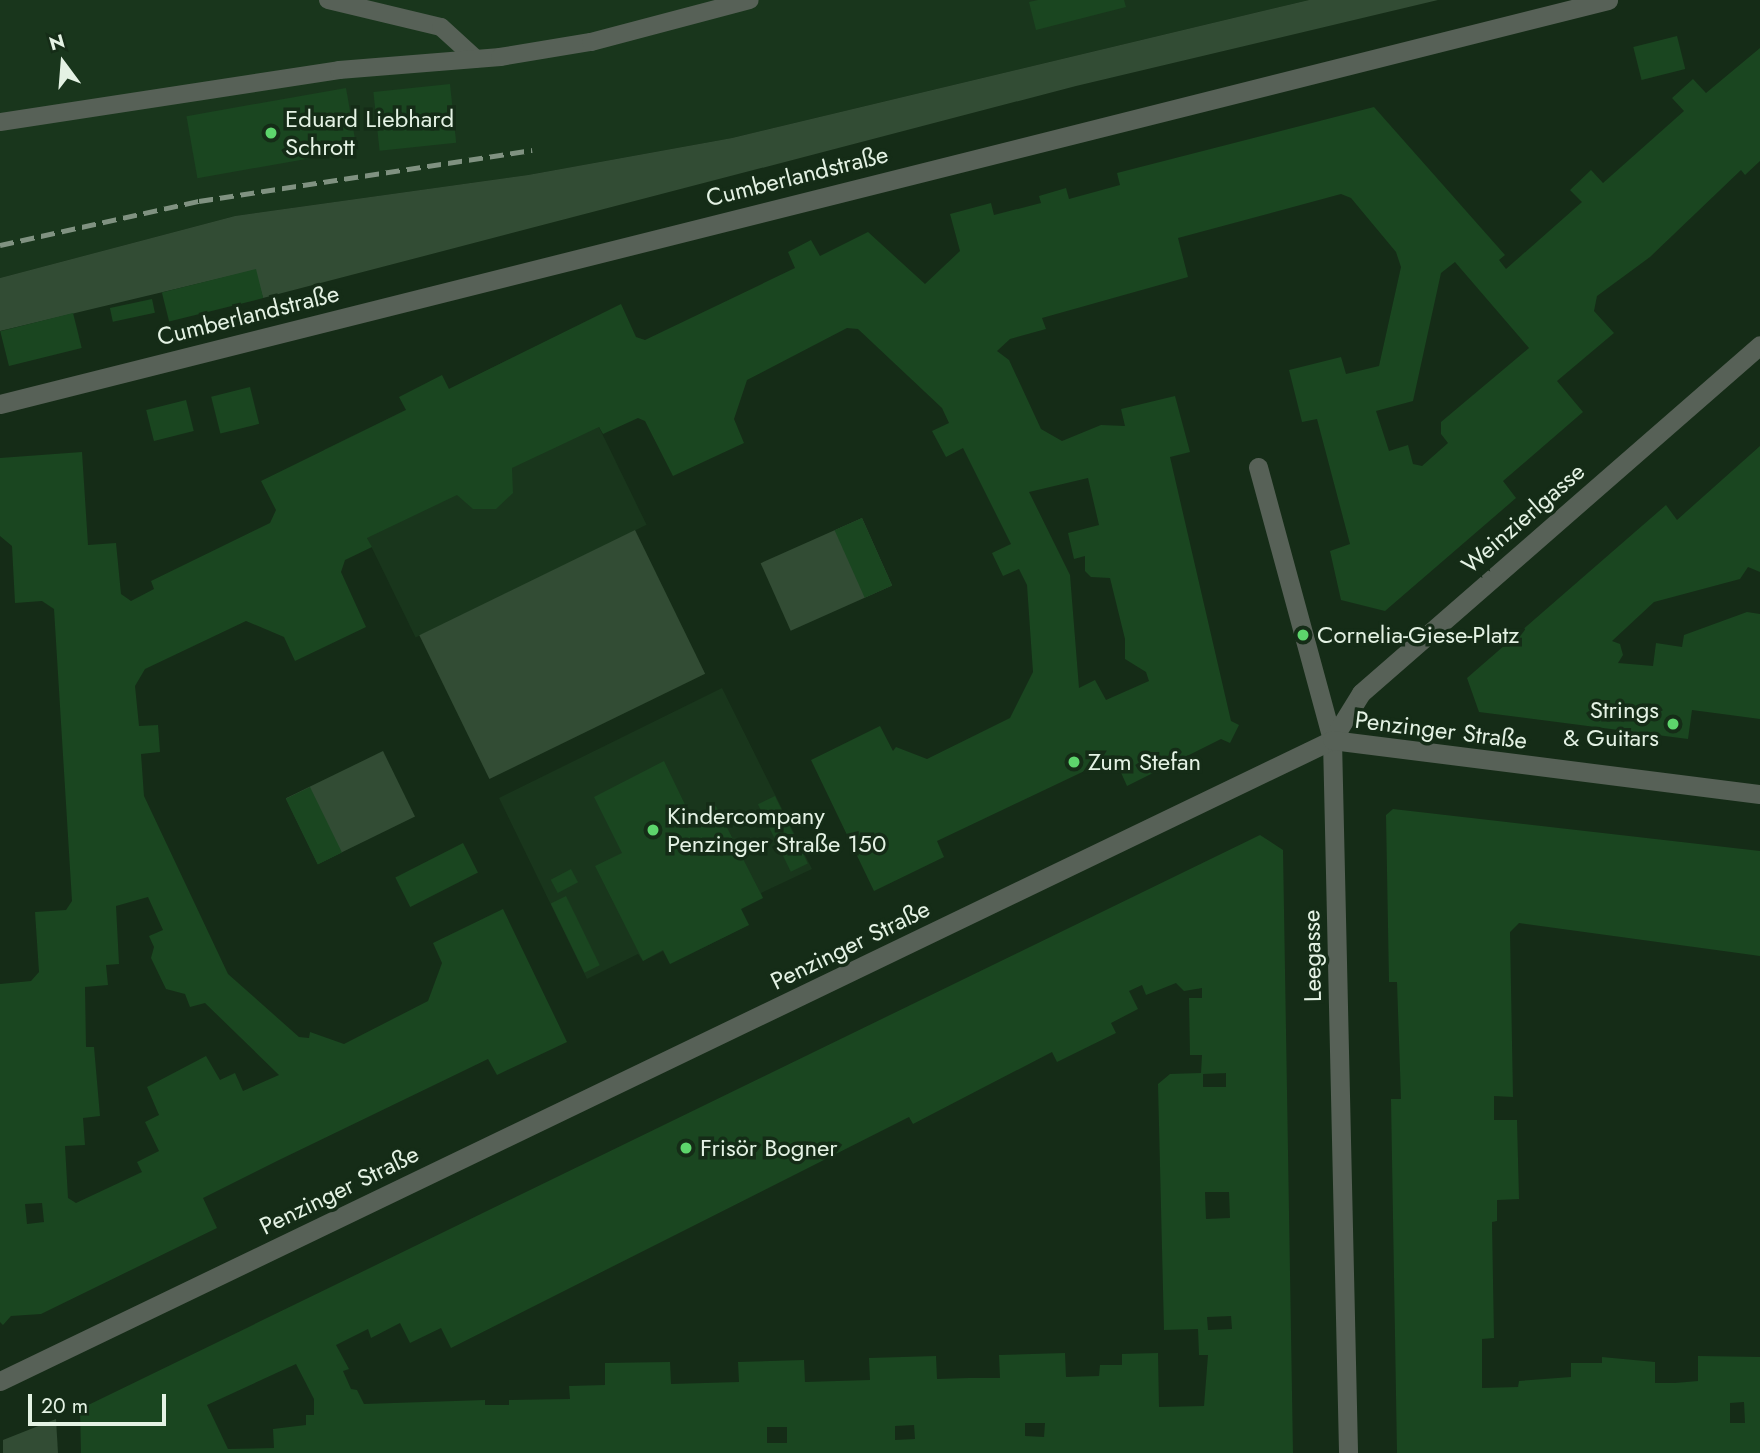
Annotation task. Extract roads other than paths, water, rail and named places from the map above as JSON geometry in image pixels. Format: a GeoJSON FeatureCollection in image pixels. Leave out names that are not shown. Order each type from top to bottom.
{"type":"FeatureCollection","features":[{"type":"Feature","properties":{"kind":"street","name":"Cumberlandstraße"},"geometry":{"type":"LineString","coordinates":[[0,404],[1608,0]]}},
{"type":"Feature","properties":{"kind":"street","name":"Weinzierlgasse"},"geometry":{"type":"LineString","coordinates":[[1332,740],[1361,693],[1760,345]]}},
{"type":"Feature","properties":{"kind":"street","name":"Leegasse"},"geometry":{"type":"LineString","coordinates":[[1258,467],[1332,740],[1348,1453]]}},
{"type":"Feature","properties":{"kind":"street","name":"Penzinger Straße"},"geometry":{"type":"LineString","coordinates":[[0,1381],[1332,740],[1760,794]]}},
{"type":"Feature","properties":{"kind":"lane"},"geometry":{"type":"LineString","coordinates":[[328,0],[441,27],[476,59]]}},
{"type":"Feature","properties":{"kind":"lane"},"geometry":{"type":"LineString","coordinates":[[0,122],[339,70],[476,59],[591,43],[750,0]]}},
{"type":"Feature","properties":{"kind":"railway"},"geometry":{"type":"LineString","coordinates":[[0,245],[199,201],[532,150]]}},
{"type":"Feature","properties":{"kind":"place","name":"Eduard Liebhard Schrott"},"geometry":{"type":"Point","coordinates":[271,133]}},
{"type":"Feature","properties":{"kind":"place","name":"Cornelia-Giese-Platz"},"geometry":{"type":"Point","coordinates":[1303,635]}},
{"type":"Feature","properties":{"kind":"place","name":"Strings & Guitars"},"geometry":{"type":"Point","coordinates":[1673,724]}},
{"type":"Feature","properties":{"kind":"place","name":"Zum Stefan"},"geometry":{"type":"Point","coordinates":[1074,762]}},
{"type":"Feature","properties":{"kind":"place","name":"Kindercompany Penzinger Straße 150"},"geometry":{"type":"Point","coordinates":[653,830]}},
{"type":"Feature","properties":{"kind":"place","name":"Frisör Bogner"},"geometry":{"type":"Point","coordinates":[686,1148]}}]}
